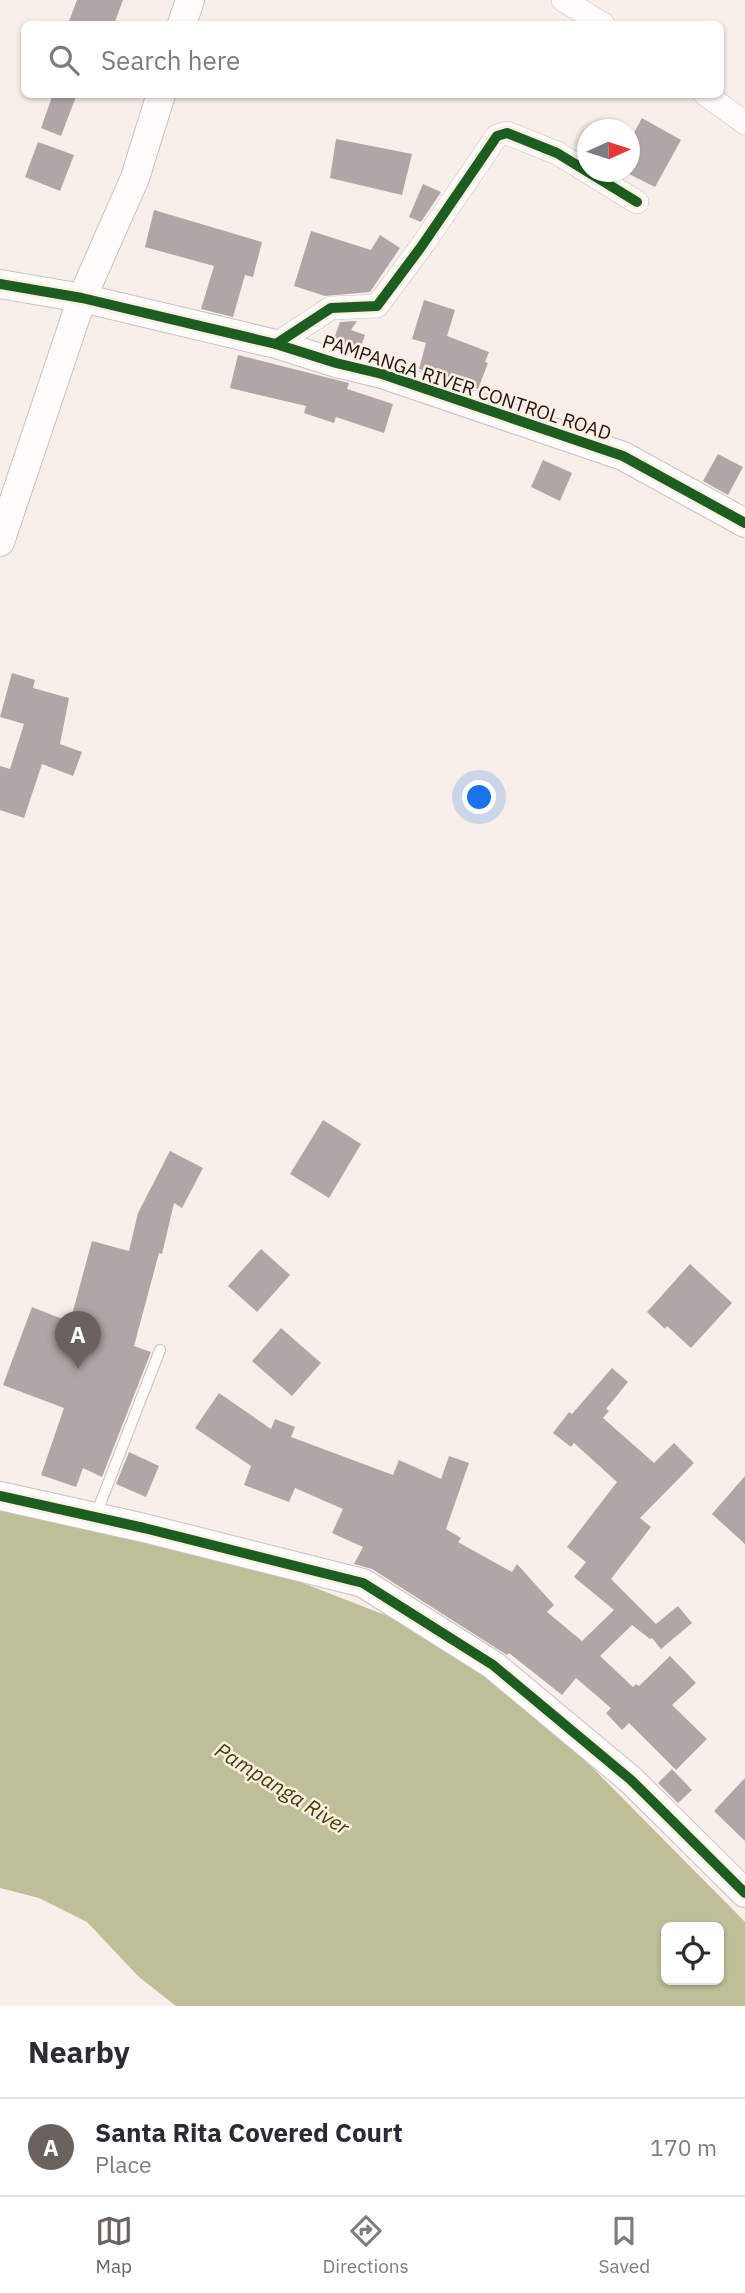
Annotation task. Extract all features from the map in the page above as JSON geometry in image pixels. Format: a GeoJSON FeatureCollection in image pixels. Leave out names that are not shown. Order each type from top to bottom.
{"type":"FeatureCollection","features":[{"type":"Feature","properties":{"kind":"street"},"geometry":{"type":"LineString","coordinates":[[183,21],[190,0]]}},
{"type":"Feature","properties":{"kind":"street"},"geometry":{"type":"LineString","coordinates":[[563,0],[598,21]]}},
{"type":"Feature","properties":{"kind":"street"},"geometry":{"type":"LineString","coordinates":[[0,542],[82,298],[135,178],[160,98]]}},
{"type":"Feature","properties":{"kind":"street"},"geometry":{"type":"LineString","coordinates":[[711,98],[745,123]]}},
{"type":"Feature","properties":{"kind":"street"},"geometry":{"type":"LineString","coordinates":[[275,344],[331,308],[377,306],[421,247],[496,136],[507,133],[557,153],[637,202]]}},
{"type":"Feature","properties":{"kind":"street","name":"PAMPANGA RIVER CONTROL ROAD"},"geometry":{"type":"LineString","coordinates":[[0,284],[82,298],[275,344],[382,374],[623,456],[745,523]]}},
{"type":"Feature","properties":{"kind":"street"},"geometry":{"type":"LineString","coordinates":[[0,1496],[363,1583],[493,1665],[631,1780],[745,1893]]}},
{"type":"Feature","properties":{"kind":"lane"},"geometry":{"type":"LineString","coordinates":[[95,1517],[160,1350]]}},
{"type":"Feature","properties":{"kind":"water","name":"Pampanga River"},"geometry":{"type":"Polygon","coordinates":[[[0,1507],[59,1519],[290,1578],[385,1615],[425,1636],[502,1688],[570,1745],[745,1922],[745,2006],[176,2006],[139,1977],[87,1922],[39,1898],[0,1888],[0,1507]]]}},
{"type":"Feature","properties":{"kind":"building"},"geometry":{"type":"Polygon","coordinates":[[[77,0],[123,0],[115,21],[69,21],[77,0]]]}},
{"type":"Feature","properties":{"kind":"building"},"geometry":{"type":"Polygon","coordinates":[[[52,98],[75,98],[61,136],[41,128],[52,98]]]}},
{"type":"Feature","properties":{"kind":"building"},"geometry":{"type":"Polygon","coordinates":[[[642,118],[681,140],[655,187],[640,180],[642,118]]]}},
{"type":"Feature","properties":{"kind":"building"},"geometry":{"type":"Polygon","coordinates":[[[336,139],[412,154],[402,195],[330,178],[336,139]]]}},
{"type":"Feature","properties":{"kind":"building"},"geometry":{"type":"Polygon","coordinates":[[[38,142],[74,155],[60,191],[25,177],[38,142]]]}},
{"type":"Feature","properties":{"kind":"building"},"geometry":{"type":"Polygon","coordinates":[[[423,184],[441,192],[421,222],[409,217],[423,184]]]}},
{"type":"Feature","properties":{"kind":"building"},"geometry":{"type":"Polygon","coordinates":[[[154,210],[262,242],[253,277],[245,275],[233,317],[201,309],[214,266],[145,247],[154,210]]]}},
{"type":"Feature","properties":{"kind":"building"},"geometry":{"type":"Polygon","coordinates":[[[311,231],[371,250],[380,235],[400,248],[370,292],[325,296],[294,286],[311,231]]]}},
{"type":"Feature","properties":{"kind":"building"},"geometry":{"type":"Polygon","coordinates":[[[424,300],[455,310],[447,336],[489,352],[485,362],[488,363],[478,389],[419,369],[426,343],[412,339],[424,300]]]}},
{"type":"Feature","properties":{"kind":"building"},"geometry":{"type":"Polygon","coordinates":[[[357,321],[351,330],[365,335],[359,351],[332,344],[340,322],[357,321]]]}},
{"type":"Feature","properties":{"kind":"building"},"geometry":{"type":"Polygon","coordinates":[[[238,355],[349,383],[347,389],[393,404],[384,433],[336,417],[334,423],[304,413],[306,406],[230,388],[238,355]]]}},
{"type":"Feature","properties":{"kind":"building"},"geometry":{"type":"Polygon","coordinates":[[[718,454],[743,467],[728,495],[703,481],[718,454]]]}},
{"type":"Feature","properties":{"kind":"building"},"geometry":{"type":"Polygon","coordinates":[[[543,460],[572,473],[560,501],[531,487],[543,460]]]}},
{"type":"Feature","properties":{"kind":"building"},"geometry":{"type":"Polygon","coordinates":[[[12,673],[35,680],[33,688],[69,698],[60,744],[82,752],[73,776],[42,764],[24,818],[0,810],[0,766],[10,769],[24,724],[0,717],[12,673]]]}},
{"type":"Feature","properties":{"kind":"building"},"geometry":{"type":"Polygon","coordinates":[[[323,1120],[361,1144],[329,1198],[290,1174],[323,1120]]]}},
{"type":"Feature","properties":{"kind":"building"},"geometry":{"type":"Polygon","coordinates":[[[170,1151],[203,1168],[182,1208],[174,1203],[162,1254],[159,1253],[134,1346],[151,1352],[102,1477],[83,1468],[76,1487],[41,1475],[64,1408],[3,1385],[32,1307],[70,1322],[92,1241],[129,1251],[138,1213],[170,1151]]]}},
{"type":"Feature","properties":{"kind":"building"},"geometry":{"type":"Polygon","coordinates":[[[261,1249],[290,1275],[257,1312],[228,1286],[261,1249]]]}},
{"type":"Feature","properties":{"kind":"building"},"geometry":{"type":"Polygon","coordinates":[[[690,1264],[732,1303],[691,1348],[647,1312],[690,1264]]]}},
{"type":"Feature","properties":{"kind":"building"},"geometry":{"type":"Polygon","coordinates":[[[281,1328],[321,1363],[292,1396],[252,1361],[281,1328]]]}},
{"type":"Feature","properties":{"kind":"building"},"geometry":{"type":"Polygon","coordinates":[[[612,1368],[628,1382],[606,1409],[609,1411],[603,1418],[654,1463],[674,1443],[694,1463],[640,1518],[651,1527],[611,1579],[656,1624],[678,1606],[692,1623],[661,1649],[652,1638],[632,1625],[600,1656],[633,1687],[636,1684],[639,1686],[670,1656],[696,1683],[672,1705],[707,1739],[676,1770],[629,1723],[622,1730],[606,1713],[611,1708],[576,1678],[562,1695],[509,1653],[507,1655],[372,1569],[354,1564],[363,1547],[332,1533],[343,1509],[295,1488],[289,1502],[244,1485],[251,1466],[195,1428],[219,1393],[271,1429],[275,1419],[295,1427],[291,1437],[393,1475],[399,1460],[441,1479],[449,1456],[469,1463],[446,1529],[461,1538],[458,1542],[512,1572],[517,1564],[554,1605],[547,1612],[582,1641],[614,1610],[574,1577],[586,1562],[567,1547],[617,1482],[574,1443],[571,1447],[553,1433],[569,1412],[572,1414],[612,1368]]]}},
{"type":"Feature","properties":{"kind":"building"},"geometry":{"type":"Polygon","coordinates":[[[129,1452],[159,1466],[146,1497],[116,1484],[129,1452]]]}},
{"type":"Feature","properties":{"kind":"building"},"geometry":{"type":"Polygon","coordinates":[[[745,1476],[745,1544],[712,1514],[745,1476]]]}},
{"type":"Feature","properties":{"kind":"building"},"geometry":{"type":"Polygon","coordinates":[[[672,1769],[692,1790],[678,1803],[658,1783],[672,1769]]]}},
{"type":"Feature","properties":{"kind":"building"},"geometry":{"type":"Polygon","coordinates":[[[745,1778],[745,1841],[714,1811],[745,1778]]]}},
{"type":"Feature","properties":{"kind":"cycle path"},"geometry":{"type":"LineString","coordinates":[[276,344],[331,308],[377,306],[497,136],[507,133],[557,153],[637,202]]}},
{"type":"Feature","properties":{"kind":"cycle path"},"geometry":{"type":"LineString","coordinates":[[0,284],[82,298],[276,344],[382,374],[623,456],[745,523]]}},
{"type":"Feature","properties":{"kind":"cycle path"},"geometry":{"type":"LineString","coordinates":[[0,1496],[144,1528],[363,1583],[493,1665],[631,1780],[745,1893]]}},
{"type":"Feature","properties":{"kind":"place","name":"Santa Rita Covered Court"},"geometry":{"type":"Point","coordinates":[78,1369]}}]}
